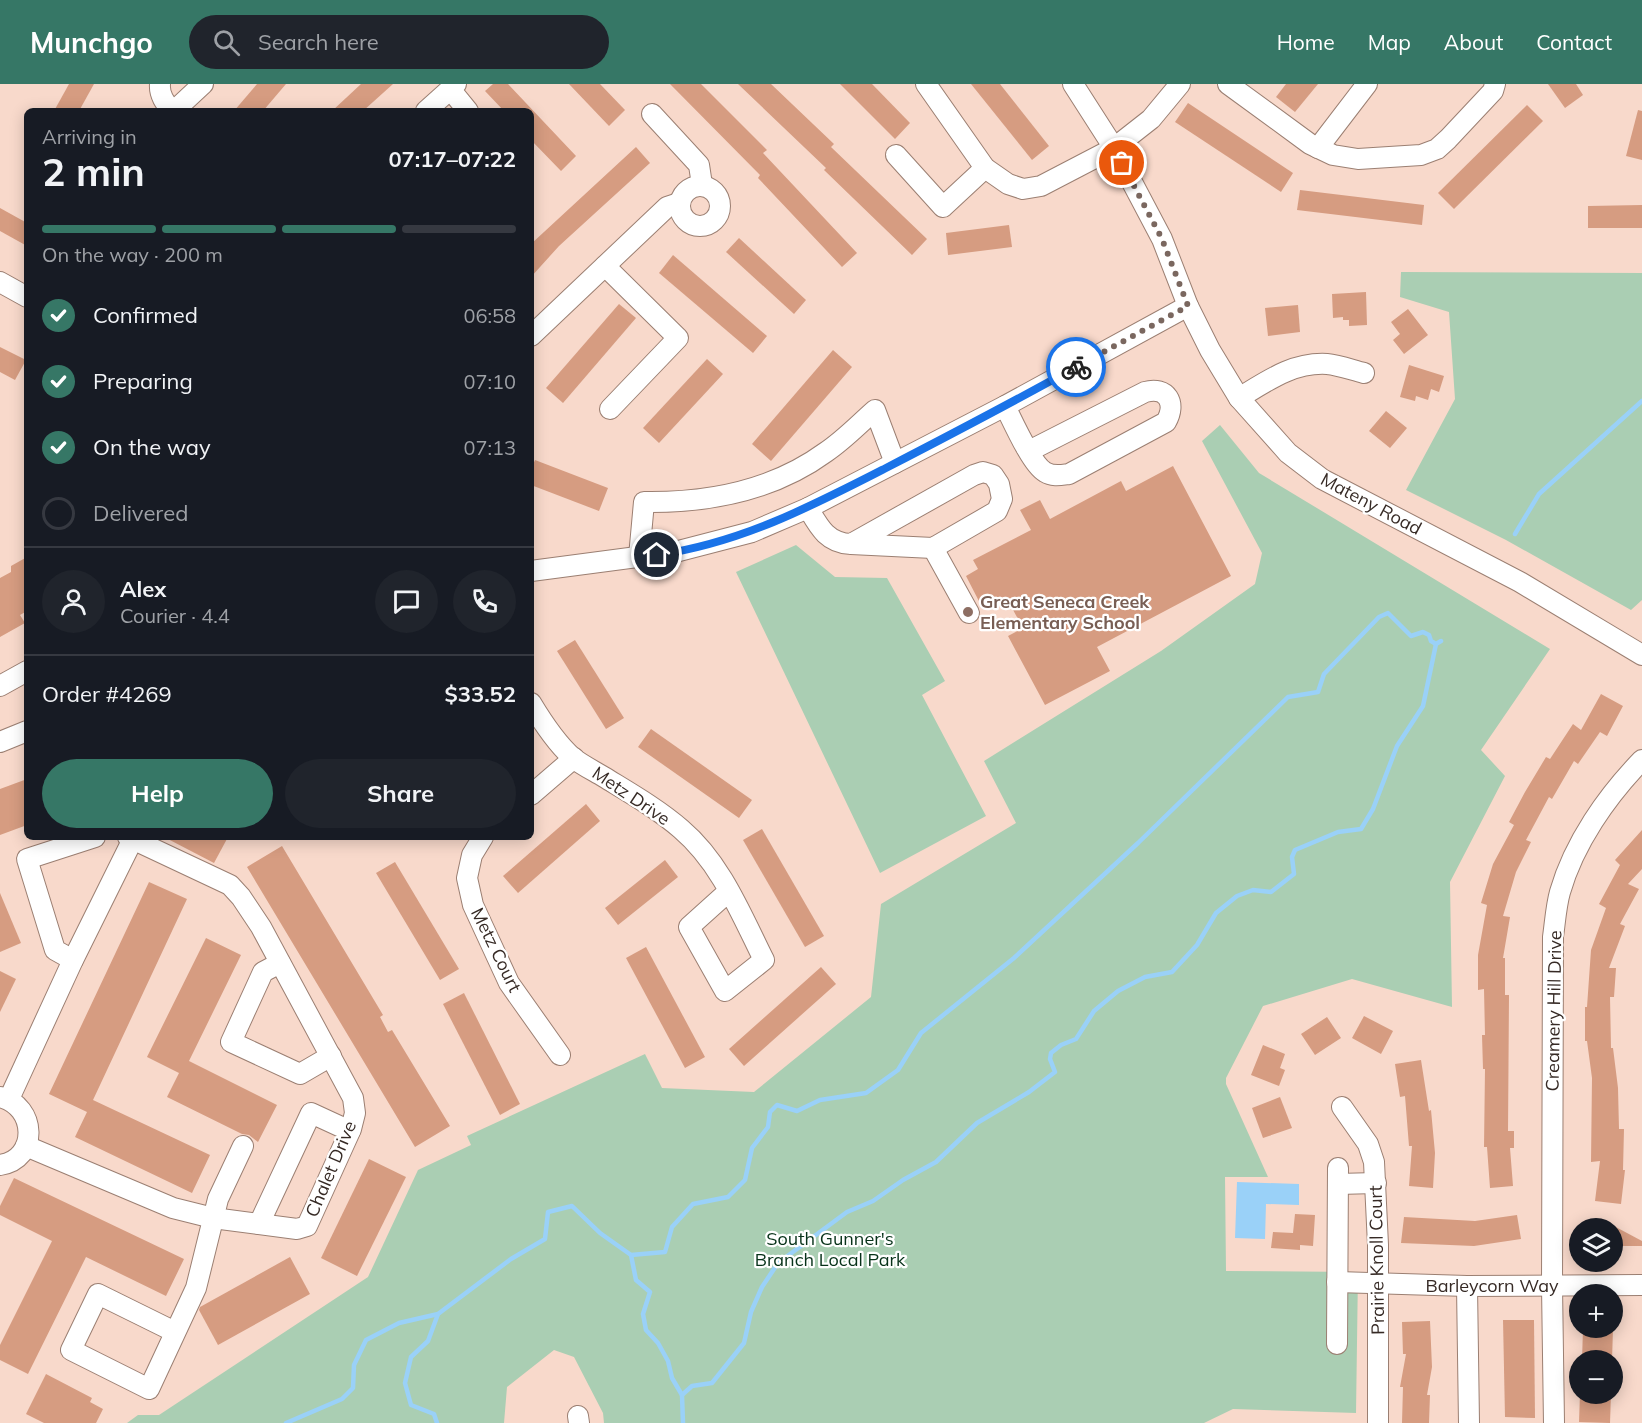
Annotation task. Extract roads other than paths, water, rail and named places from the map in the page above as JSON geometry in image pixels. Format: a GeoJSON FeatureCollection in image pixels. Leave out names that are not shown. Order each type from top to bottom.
{"type":"FeatureCollection","features":[{"type":"Feature","properties":{"kind":"street"},"geometry":{"type":"LineString","coordinates":[[160,84],[163,100],[170,108]]}},
{"type":"Feature","properties":{"kind":"street"},"geometry":{"type":"LineString","coordinates":[[176,108],[203,84]]}},
{"type":"Feature","properties":{"kind":"street"},"geometry":{"type":"LineString","coordinates":[[926,84],[985,168],[1008,184],[1023,189],[1041,186],[1114,148],[1151,119],[1180,84]]}},
{"type":"Feature","properties":{"kind":"street","name":"Mateny Road"},"geometry":{"type":"LineString","coordinates":[[1073,84],[1114,148],[1162,239],[1188,306],[1210,350],[1239,398],[1288,453],[1322,479],[1520,582],[1642,655]]}},
{"type":"Feature","properties":{"kind":"street"},"geometry":{"type":"LineString","coordinates":[[1228,84],[1310,144],[1333,155],[1358,159],[1421,155],[1437,149],[1493,91],[1495,84]]}},
{"type":"Feature","properties":{"kind":"street"},"geometry":{"type":"LineString","coordinates":[[1318,148],[1367,84]]}},
{"type":"Feature","properties":{"kind":"street"},"geometry":{"type":"LineString","coordinates":[[429,108],[453,87],[466,108]]}},
{"type":"Feature","properties":{"kind":"street"},"geometry":{"type":"LineString","coordinates":[[652,114],[699,165],[702,186]]}},
{"type":"Feature","properties":{"kind":"street"},"geometry":{"type":"LineString","coordinates":[[896,155],[943,207],[985,168]]}},
{"type":"Feature","properties":{"kind":"street"},"geometry":{"type":"LineString","coordinates":[[702,186],[716,193],[720,208],[712,222],[697,226],[683,218],[680,203],[687,189],[702,186]]}},
{"type":"Feature","properties":{"kind":"street"},"geometry":{"type":"LineString","coordinates":[[534,333],[667,207],[680,203]]}},
{"type":"Feature","properties":{"kind":"street"},"geometry":{"type":"LineString","coordinates":[[604,266],[678,338],[610,409]]}},
{"type":"Feature","properties":{"kind":"street"},"geometry":{"type":"LineString","coordinates":[[0,282],[24,295]]}},
{"type":"Feature","properties":{"kind":"street"},"geometry":{"type":"LineString","coordinates":[[534,571],[675,552],[752,532],[808,508],[1005,406],[1188,306]]}},
{"type":"Feature","properties":{"kind":"street"},"geometry":{"type":"LineString","coordinates":[[1239,398],[1275,376],[1306,365],[1328,364],[1364,373]]}},
{"type":"Feature","properties":{"kind":"street"},"geometry":{"type":"LineString","coordinates":[[1005,406],[1029,451],[1037,466],[1047,474],[1058,476],[1069,474],[1166,422],[1171,413],[1170,401],[1165,394],[1155,390],[1145,392],[1029,451]]}},
{"type":"Feature","properties":{"kind":"street"},"geometry":{"type":"LineString","coordinates":[[639,557],[644,502],[685,501],[754,489],[790,474],[827,452],[875,410],[895,463]]}},
{"type":"Feature","properties":{"kind":"street"},"geometry":{"type":"LineString","coordinates":[[808,508],[829,539],[841,544],[933,548],[998,511],[1002,499],[999,484],[993,475],[983,472],[963,480],[851,544]]}},
{"type":"Feature","properties":{"kind":"street"},"geometry":{"type":"LineString","coordinates":[[933,548],[969,613]]}},
{"type":"Feature","properties":{"kind":"street"},"geometry":{"type":"LineString","coordinates":[[0,686],[24,673]]}},
{"type":"Feature","properties":{"kind":"street","name":"Metz Drive"},"geometry":{"type":"LineString","coordinates":[[534,708],[551,734],[574,758],[634,795],[680,829],[702,850],[723,878],[764,960],[725,991],[689,927],[729,891]]}},
{"type":"Feature","properties":{"kind":"street"},"geometry":{"type":"LineString","coordinates":[[0,742],[24,732]]}},
{"type":"Feature","properties":{"kind":"street"},"geometry":{"type":"LineString","coordinates":[[534,792],[574,758]]}},
{"type":"Feature","properties":{"kind":"street","name":"Creamery Hill Drive"},"geometry":{"type":"LineString","coordinates":[[1554,1423],[1553,938],[1560,892],[1576,850],[1604,806],[1642,760]]}},
{"type":"Feature","properties":{"kind":"street"},"geometry":{"type":"LineString","coordinates":[[74,960],[55,950],[27,860],[86,840]]}},
{"type":"Feature","properties":{"kind":"street"},"geometry":{"type":"LineString","coordinates":[[0,1165],[18,1156],[26,1146],[29,1130],[28,1121],[20,1107],[5,1098],[131,840]]}},
{"type":"Feature","properties":{"kind":"street","name":"Chalet Drive"},"geometry":{"type":"LineString","coordinates":[[26,1146],[172,1208],[213,1218],[297,1229],[307,1226],[350,1131],[355,1113],[352,1098],[247,905],[230,885],[136,840]]}},
{"type":"Feature","properties":{"kind":"street","name":"Metz Court"},"geometry":{"type":"LineString","coordinates":[[481,840],[472,855],[467,878],[473,905],[508,983],[560,1055]]}},
{"type":"Feature","properties":{"kind":"street"},"geometry":{"type":"LineString","coordinates":[[280,963],[263,972],[231,1042],[300,1074],[331,1056]]}},
{"type":"Feature","properties":{"kind":"street","name":"Prairie Knoll Court"},"geometry":{"type":"LineString","coordinates":[[1342,1107],[1368,1144],[1374,1162],[1378,1284],[1378,1423]]}},
{"type":"Feature","properties":{"kind":"street"},"geometry":{"type":"LineString","coordinates":[[259,1224],[311,1113],[350,1131]]}},
{"type":"Feature","properties":{"kind":"street"},"geometry":{"type":"LineString","coordinates":[[175,1332],[98,1294],[71,1350],[149,1389],[196,1288],[218,1199],[243,1146]]}},
{"type":"Feature","properties":{"kind":"street"},"geometry":{"type":"LineString","coordinates":[[1337,1344],[1338,1176],[1376,1183]]}},
{"type":"Feature","properties":{"kind":"street","name":"Barleycorn Way"},"geometry":{"type":"LineString","coordinates":[[1337,1282],[1467,1286],[1642,1285]]}},
{"type":"Feature","properties":{"kind":"street"},"geometry":{"type":"LineString","coordinates":[[1467,1286],[1469,1423]]}},
{"type":"Feature","properties":{"kind":"water"},"geometry":{"type":"Polygon","coordinates":[[[1237,1182],[1299,1184],[1299,1205],[1266,1204],[1265,1239],[1235,1238],[1237,1182]]]}},
{"type":"Feature","properties":{"kind":"waterway"},"geometry":{"type":"LineString","coordinates":[[1515,534],[1539,494],[1642,401]]}},
{"type":"Feature","properties":{"kind":"waterway"},"geometry":{"type":"LineString","coordinates":[[286,1423],[342,1399],[353,1388],[354,1365],[366,1340],[399,1323],[438,1314],[511,1259],[545,1239],[548,1212],[572,1206],[600,1233],[631,1255],[665,1252],[672,1227],[693,1204],[728,1197],[745,1180],[752,1148],[768,1127],[770,1112],[777,1105],[797,1111],[820,1100],[866,1093],[898,1070],[921,1033],[1014,958],[1138,843],[1288,697],[1318,692],[1324,674],[1379,617],[1388,613],[1411,636],[1423,632],[1429,635],[1431,641],[1436,644]]}},
{"type":"Feature","properties":{"kind":"waterway"},"geometry":{"type":"LineString","coordinates":[[683,1423],[682,1395],[692,1386],[712,1383],[744,1343],[751,1312],[762,1287],[778,1263],[847,1212],[873,1201],[903,1180],[936,1162],[977,1123],[1029,1092],[1055,1072],[1050,1059],[1051,1053],[1061,1045],[1076,1039],[1094,1011],[1118,991],[1145,977],[1172,972],[1197,945],[1216,913],[1237,896],[1253,890],[1271,892],[1294,874],[1292,857],[1295,850],[1338,832],[1361,829],[1373,809],[1397,746],[1423,706],[1436,644],[1441,641]]}},
{"type":"Feature","properties":{"kind":"waterway"},"geometry":{"type":"LineString","coordinates":[[631,1255],[636,1280],[650,1292],[643,1314],[646,1330],[658,1343],[668,1361],[672,1378],[682,1395]]}},
{"type":"Feature","properties":{"kind":"waterway"},"geometry":{"type":"LineString","coordinates":[[437,1423],[434,1414],[411,1405],[405,1383],[411,1357],[428,1341],[438,1314]]}},
{"type":"Feature","properties":{"kind":"place","name":"Great Seneca Creek Elementary School"},"geometry":{"type":"Point","coordinates":[968,612]}},
{"type":"Feature","properties":{"kind":"park label","name":"South Gunner's Branch Local Park"},"geometry":{"type":"Point","coordinates":[830,1249]}}]}
